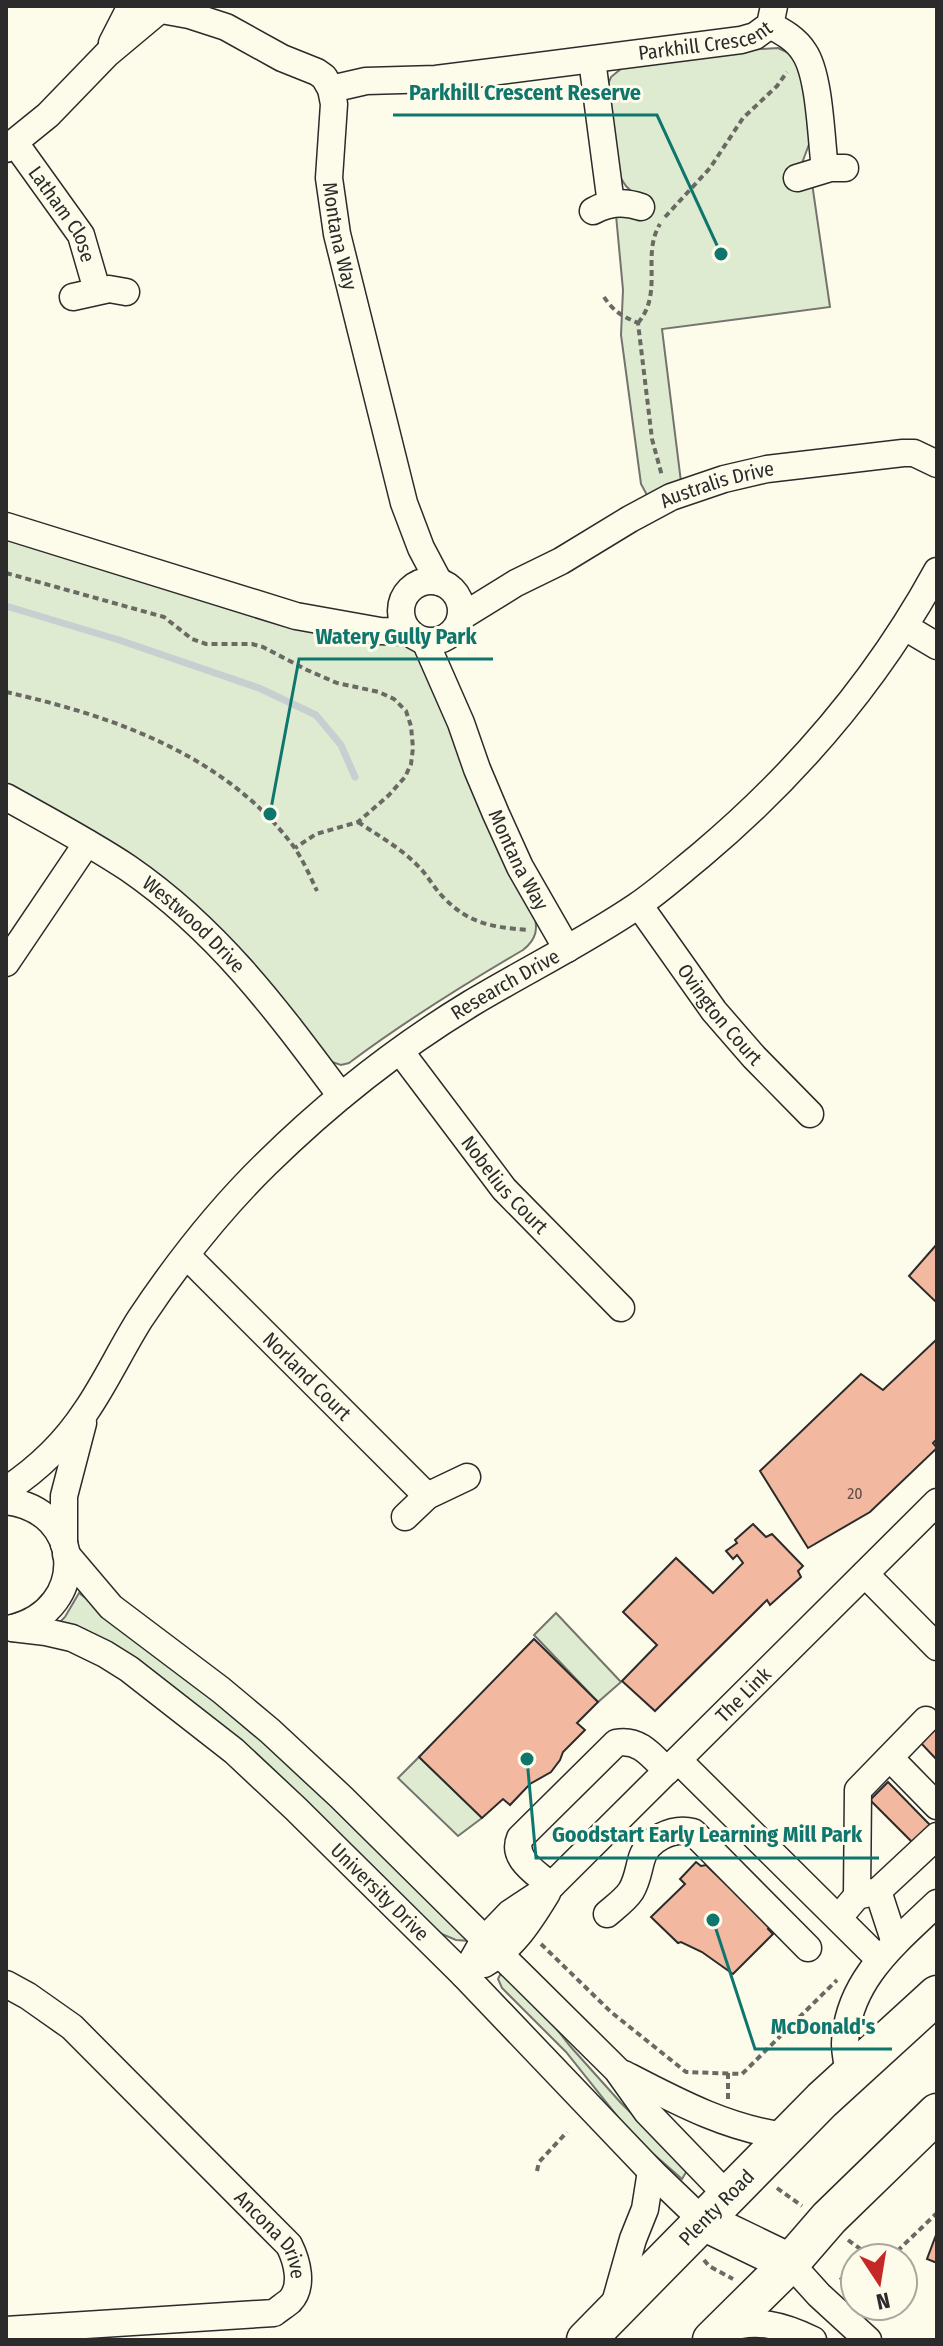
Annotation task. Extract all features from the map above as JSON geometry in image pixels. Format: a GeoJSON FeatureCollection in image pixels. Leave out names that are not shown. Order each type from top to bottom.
{"type":"FeatureCollection","features":[{"type":"Feature","properties":{"kind":"highway","name":"Plenty Road"},"geometry":{"type":"LineString","coordinates":[[586,2340],[786,2136],[937,1995]]}},
{"type":"Feature","properties":{"kind":"highway"},"geometry":{"type":"LineString","coordinates":[[717,2335],[937,2113]]}},
{"type":"Feature","properties":{"kind":"highway"},"geometry":{"type":"LineString","coordinates":[[728,2195],[790,2263]]}},
{"type":"Feature","properties":{"kind":"street"},"geometry":{"type":"LineString","coordinates":[[204,6],[226,27]]}},
{"type":"Feature","properties":{"kind":"street"},"geometry":{"type":"LineString","coordinates":[[10,146],[67,97],[154,8],[226,27],[282,58],[317,72],[331,89]]}},
{"type":"Feature","properties":{"kind":"street"},"geometry":{"type":"LineString","coordinates":[[772,16],[802,49],[811,67],[835,168],[797,178]]}},
{"type":"Feature","properties":{"kind":"street","name":"Parkhill Crescent"},"geometry":{"type":"LineString","coordinates":[[331,89],[366,81],[436,79],[741,40],[755,36],[772,16]]}},
{"type":"Feature","properties":{"kind":"street"},"geometry":{"type":"LineString","coordinates":[[592,60],[602,208],[624,202],[641,207]]}},
{"type":"Feature","properties":{"kind":"street","name":"Montana Way"},"geometry":{"type":"LineString","coordinates":[[331,89],[334,104],[329,178],[334,216],[404,503],[421,548],[446,586]]}},
{"type":"Feature","properties":{"kind":"street","name":"Latham Close"},"geometry":{"type":"LineString","coordinates":[[10,146],[81,235],[85,294],[109,289],[126,292]]}},
{"type":"Feature","properties":{"kind":"street","name":"Australis Drive"},"geometry":{"type":"LineString","coordinates":[[456,625],[516,583],[561,561],[671,497],[744,474],[812,464],[914,453],[937,464]]}},
{"type":"Feature","properties":{"kind":"street","name":"Montana Way"},"geometry":{"type":"LineString","coordinates":[[404,503],[406,594]]}},
{"type":"Feature","properties":{"kind":"street"},"geometry":{"type":"LineString","coordinates":[[6,526],[281,612],[348,625],[380,631],[439,640],[456,625],[460,602],[446,586],[424,581],[382,613],[348,625]]}},
{"type":"Feature","properties":{"kind":"street","name":"Research Drive"},"geometry":{"type":"LineString","coordinates":[[6,1490],[49,1457],[86,1412],[140,1319],[215,1220],[263,1167],[341,1096],[400,1051],[472,1003],[639,905],[724,836],[806,755],[866,682],[905,627],[937,571]]}},
{"type":"Feature","properties":{"kind":"street","name":"Australis Drive"},"geometry":{"type":"LineString","coordinates":[[446,586],[479,588],[516,583]]}},
{"type":"Feature","properties":{"kind":"street"},"geometry":{"type":"LineString","coordinates":[[406,594],[401,618],[417,637]]}},
{"type":"Feature","properties":{"kind":"street","name":"Montana Way"},"geometry":{"type":"LineString","coordinates":[[456,625],[461,723]]}},
{"type":"Feature","properties":{"kind":"street"},"geometry":{"type":"LineString","coordinates":[[905,627],[937,646]]}},
{"type":"Feature","properties":{"kind":"street","name":"Montana Way"},"geometry":{"type":"LineString","coordinates":[[417,637],[461,723],[477,769],[514,854],[567,949]]}},
{"type":"Feature","properties":{"kind":"street","name":"Westwood Drive"},"geometry":{"type":"LineString","coordinates":[[6,797],[128,868],[164,896],[226,952],[265,994],[341,1096]]}},
{"type":"Feature","properties":{"kind":"street"},"geometry":{"type":"LineString","coordinates":[[6,963],[87,843]]}},
{"type":"Feature","properties":{"kind":"street","name":"Ovington Court"},"geometry":{"type":"LineString","coordinates":[[639,905],[714,1011],[810,1114]]}},
{"type":"Feature","properties":{"kind":"street","name":"Nobelius Court"},"geometry":{"type":"LineString","coordinates":[[400,1051],[504,1189],[621,1308]]}},
{"type":"Feature","properties":{"kind":"street","name":"Norland Court"},"geometry":{"type":"LineString","coordinates":[[187,1256],[427,1496]]}},
{"type":"Feature","properties":{"kind":"street","name":"Research Drive"},"geometry":{"type":"LineString","coordinates":[[8,1629],[26,1625],[50,1608],[65,1583],[64,1496],[86,1412]]}},
{"type":"Feature","properties":{"kind":"street"},"geometry":{"type":"LineString","coordinates":[[405,1517],[427,1496],[467,1477]]}},
{"type":"Feature","properties":{"kind":"street","name":"University Drive"},"geometry":{"type":"LineString","coordinates":[[6,1501],[34,1508],[46,1518],[57,1530],[65,1549],[111,1607],[210,1681],[341,1797],[617,2070],[647,2112],[728,2195]]}},
{"type":"Feature","properties":{"kind":"street","name":"The Link"},"geometry":{"type":"LineString","coordinates":[[492,1948],[510,1913],[551,1886],[937,1502]]}},
{"type":"Feature","properties":{"kind":"street"},"geometry":{"type":"LineString","coordinates":[[865,1574],[937,1647]]}},
{"type":"Feature","properties":{"kind":"street","name":"University Drive"},"geometry":{"type":"LineString","coordinates":[[8,1629],[72,1638],[105,1654],[153,1687],[234,1751],[296,1809],[464,1975],[651,2171],[728,2195]]}},
{"type":"Feature","properties":{"kind":"street"},"geometry":{"type":"LineString","coordinates":[[887,1951],[868,1894],[858,1790],[926,1720]]}},
{"type":"Feature","properties":{"kind":"street"},"geometry":{"type":"LineString","coordinates":[[551,1886],[519,1856],[517,1845],[520,1838],[616,1743],[636,1743],[673,1765],[839,1917],[887,1951]]}},
{"type":"Feature","properties":{"kind":"street"},"geometry":{"type":"LineString","coordinates":[[890,1758],[937,1806]]}},
{"type":"Feature","properties":{"kind":"street"},"geometry":{"type":"LineString","coordinates":[[607,1914],[627,1896],[640,1872],[649,1869],[669,1848],[678,1832],[688,1830],[808,1948]]}},
{"type":"Feature","properties":{"kind":"street"},"geometry":{"type":"LineString","coordinates":[[839,1917],[937,1836]]}},
{"type":"Feature","properties":{"kind":"street","name":"The Link"},"geometry":{"type":"LineString","coordinates":[[492,1948],[525,1928],[551,1886]]}},
{"type":"Feature","properties":{"kind":"street"},"geometry":{"type":"LineString","coordinates":[[849,2075],[845,2045],[849,2019],[861,1986],[887,1951],[937,1903]]}},
{"type":"Feature","properties":{"kind":"street"},"geometry":{"type":"LineString","coordinates":[[464,1975],[492,1948]]}},
{"type":"Feature","properties":{"kind":"street","name":"Ancona Drive"},"geometry":{"type":"LineString","coordinates":[[6,1984],[72,2027],[289,2245],[297,2262],[298,2278],[293,2299],[274,2313],[6,2330]]}},
{"type":"Feature","properties":{"kind":"street","name":"University Drive"},"geometry":{"type":"LineString","coordinates":[[617,2070],[681,2104],[721,2120],[755,2131],[786,2136]]}},
{"type":"Feature","properties":{"kind":"street"},"geometry":{"type":"LineString","coordinates":[[612,2313],[645,2209],[651,2171]]}},
{"type":"Feature","properties":{"kind":"street"},"geometry":{"type":"LineString","coordinates":[[790,2263],[868,2340]]}},
{"type":"Feature","properties":{"kind":"street"},"geometry":{"type":"LineString","coordinates":[[717,2335],[742,2324],[764,2324],[813,2340]]}},
{"type":"Feature","properties":{"kind":"path"},"geometry":{"type":"LineString","coordinates":[[671,497],[653,448],[638,323],[652,295],[656,231],[664,217],[710,168],[743,118],[777,86],[790,67],[790,56],[802,49]]}},
{"type":"Feature","properties":{"kind":"path"},"geometry":{"type":"LineString","coordinates":[[604,297],[613,310],[638,323]]}},
{"type":"Feature","properties":{"kind":"path"},"geometry":{"type":"LineString","coordinates":[[6,573],[164,617],[192,639],[206,644],[252,644],[263,647],[337,683],[379,692],[394,699],[406,711],[411,726],[413,748],[405,777],[358,822],[316,834],[295,848]]}},
{"type":"Feature","properties":{"kind":"path"},"geometry":{"type":"LineString","coordinates":[[6,692],[54,703],[137,730],[234,785],[295,848],[317,891]]}},
{"type":"Feature","properties":{"kind":"path"},"geometry":{"type":"LineString","coordinates":[[358,822],[420,867],[441,896],[457,910],[482,925],[533,932]]}},
{"type":"Feature","properties":{"kind":"path"},"geometry":{"type":"LineString","coordinates":[[525,1928],[611,2012],[686,2072],[742,2074],[837,1980]]}},
{"type":"Feature","properties":{"kind":"path"},"geometry":{"type":"LineString","coordinates":[[537,2171],[539,2162],[567,2132]]}},
{"type":"Feature","properties":{"kind":"path"},"geometry":{"type":"LineString","coordinates":[[728,2195],[825,2223],[851,2242]]}},
{"type":"Feature","properties":{"kind":"path"},"geometry":{"type":"LineString","coordinates":[[907,2242],[937,2213]]}},
{"type":"Feature","properties":{"kind":"green space"},"geometry":{"type":"Polygon","coordinates":[[[778,48],[791,54],[802,68],[811,139],[802,163],[794,172],[812,183],[830,307],[662,329],[681,482],[648,497],[641,484],[621,335],[623,290],[616,215],[635,195],[618,174],[606,89],[611,77],[622,68],[778,48]]]}},
{"type":"Feature","properties":{"kind":"green space"},"geometry":{"type":"Polygon","coordinates":[[[6,536],[408,643],[418,651],[534,912],[536,929],[531,942],[349,1063],[341,1065],[329,1061],[248,957],[201,912],[6,785],[6,536]]]}},
{"type":"Feature","properties":{"kind":"green space"},"geometry":{"type":"Polygon","coordinates":[[[79,1593],[246,1719],[471,1941],[456,1940],[437,1932],[327,1830],[58,1624],[79,1593]]]}},
{"type":"Feature","properties":{"kind":"green space"},"geometry":{"type":"Polygon","coordinates":[[[556,1613],[621,1682],[598,1702],[534,1635],[556,1613]]]}},
{"type":"Feature","properties":{"kind":"green space"},"geometry":{"type":"Polygon","coordinates":[[[419,1757],[482,1818],[458,1836],[398,1778],[419,1757]]]}},
{"type":"Feature","properties":{"kind":"green space"},"geometry":{"type":"Polygon","coordinates":[[[505,1974],[538,2005],[621,2103],[688,2169],[682,2179],[634,2137],[566,2052],[502,1988],[498,1979],[505,1974]]]}},
{"type":"Feature","properties":{"kind":"building"},"geometry":{"type":"Polygon","coordinates":[[[937,1244],[937,1303],[909,1276],[937,1244]]]}},
{"type":"Feature","properties":{"kind":"building"},"geometry":{"type":"Polygon","coordinates":[[[937,1339],[937,1439],[933,1443],[937,1448],[870,1512],[808,1548],[760,1471],[861,1374],[883,1390],[937,1339]]]}},
{"type":"Feature","properties":{"kind":"building"},"geometry":{"type":"Polygon","coordinates":[[[753,1524],[766,1537],[772,1534],[803,1566],[798,1571],[801,1577],[770,1605],[767,1600],[655,1711],[622,1681],[657,1645],[623,1612],[676,1558],[713,1593],[743,1563],[737,1555],[733,1559],[726,1551],[753,1524]]]}},
{"type":"Feature","properties":{"kind":"building"},"geometry":{"type":"Polygon","coordinates":[[[534,1639],[598,1702],[577,1723],[585,1730],[563,1752],[551,1772],[530,1784],[510,1805],[503,1799],[482,1818],[419,1757],[534,1639]]]}},
{"type":"Feature","properties":{"kind":"building"},"geometry":{"type":"Polygon","coordinates":[[[937,1721],[937,1760],[918,1740],[937,1721]]]}},
{"type":"Feature","properties":{"kind":"building"},"geometry":{"type":"Polygon","coordinates":[[[888,1782],[932,1827],[914,1844],[870,1800],[888,1782]]]}},
{"type":"Feature","properties":{"kind":"building"},"geometry":{"type":"Polygon","coordinates":[[[696,1862],[706,1865],[751,1908],[774,1922],[768,1929],[773,1934],[733,1974],[702,1952],[678,1943],[651,1917],[685,1884],[680,1879],[696,1862]]]}},
{"type":"Feature","properties":{"kind":"building"},"geometry":{"type":"Polygon","coordinates":[[[937,2235],[937,2263],[927,2259],[937,2235]]]}},
{"type":"Feature","properties":{"kind":"waterway"},"geometry":{"type":"LineString","coordinates":[[6,606],[119,640],[259,688],[316,715],[341,745],[355,777]]}},
{"type":"Feature","properties":{"kind":"place","name":"Parkhill Crescent Reserve"},"geometry":{"type":"Point","coordinates":[721,254]}},
{"type":"Feature","properties":{"kind":"place","name":"Watery Gully Park"},"geometry":{"type":"Point","coordinates":[270,814]}},
{"type":"Feature","properties":{"kind":"place","name":"Goodstart Early Learning Mill Park"},"geometry":{"type":"Point","coordinates":[527,1759]}},
{"type":"Feature","properties":{"kind":"place","name":"McDonald's"},"geometry":{"type":"Point","coordinates":[713,1920]}}]}
